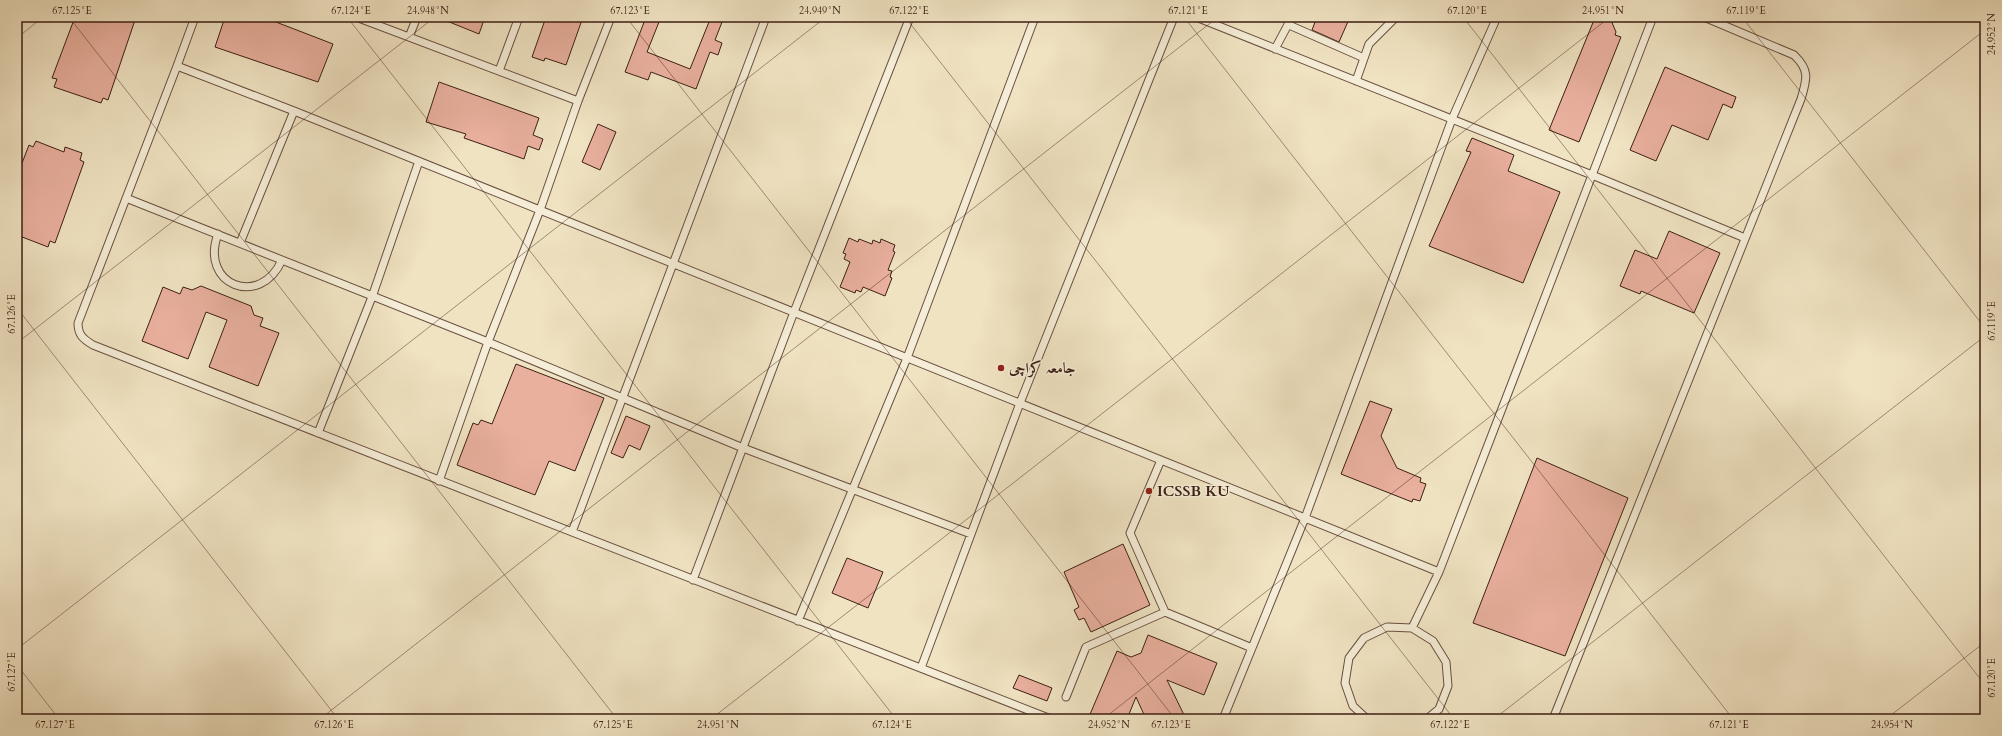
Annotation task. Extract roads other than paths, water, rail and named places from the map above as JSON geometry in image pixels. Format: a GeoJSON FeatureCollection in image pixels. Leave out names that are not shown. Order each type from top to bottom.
{"type":"FeatureCollection","features":[{"type":"Feature","properties":{"kind":"lane"},"geometry":{"type":"LineString","coordinates":[[195,17],[78,323],[78,332],[83,338],[93,345],[1051,719]]}},
{"type":"Feature","properties":{"kind":"lane"},"geometry":{"type":"LineString","coordinates":[[356,17],[578,101]]}},
{"type":"Feature","properties":{"kind":"lane"},"geometry":{"type":"LineString","coordinates":[[409,37],[416,17]]}},
{"type":"Feature","properties":{"kind":"lane"},"geometry":{"type":"LineString","coordinates":[[499,71],[519,17]]}},
{"type":"Feature","properties":{"kind":"lane"},"geometry":{"type":"LineString","coordinates":[[439,481],[488,342],[540,210],[578,101],[611,17]]}},
{"type":"Feature","properties":{"kind":"lane"},"geometry":{"type":"LineString","coordinates":[[572,532],[672,263],[766,17]]}},
{"type":"Feature","properties":{"kind":"lane"},"geometry":{"type":"LineString","coordinates":[[693,580],[794,312],[910,17]]}},
{"type":"Feature","properties":{"kind":"lane"},"geometry":{"type":"LineString","coordinates":[[798,620],[907,358],[1035,17]]}},
{"type":"Feature","properties":{"kind":"lane"},"geometry":{"type":"LineString","coordinates":[[921,668],[1020,403],[1174,17]]}},
{"type":"Feature","properties":{"kind":"lane"},"geometry":{"type":"LineString","coordinates":[[1196,17],[1592,175],[1745,238]]}},
{"type":"Feature","properties":{"kind":"lane"},"geometry":{"type":"LineString","coordinates":[[1275,49],[1292,17]]}},
{"type":"Feature","properties":{"kind":"lane"},"geometry":{"type":"LineString","coordinates":[[1356,81],[1369,44],[1396,17]]}},
{"type":"Feature","properties":{"kind":"lane"},"geometry":{"type":"LineString","coordinates":[[1224,719],[1304,518],[1452,119],[1497,17]]}},
{"type":"Feature","properties":{"kind":"lane"},"geometry":{"type":"LineString","coordinates":[[1412,628],[1439,572],[1653,17]]}},
{"type":"Feature","properties":{"kind":"lane"},"geometry":{"type":"LineString","coordinates":[[1553,719],[1807,81],[1806,72],[1802,63],[1794,55],[1784,49],[1704,17]]}},
{"type":"Feature","properties":{"kind":"lane"},"geometry":{"type":"LineString","coordinates":[[1289,25],[1364,58]]}},
{"type":"Feature","properties":{"kind":"lane"},"geometry":{"type":"LineString","coordinates":[[177,66],[419,161],[1439,572]]}},
{"type":"Feature","properties":{"kind":"lane"},"geometry":{"type":"LineString","coordinates":[[240,243],[294,111]]}},
{"type":"Feature","properties":{"kind":"lane"},"geometry":{"type":"LineString","coordinates":[[318,433],[372,297],[419,161]]}},
{"type":"Feature","properties":{"kind":"lane"},"geometry":{"type":"LineString","coordinates":[[126,198],[488,342],[743,448],[853,488],[971,534]]}},
{"type":"Feature","properties":{"kind":"lane"},"geometry":{"type":"LineString","coordinates":[[218,234],[213,247],[213,260],[219,272],[228,282],[241,286],[254,286],[266,281],[276,272],[282,260]]}},
{"type":"Feature","properties":{"kind":"lane"},"geometry":{"type":"LineString","coordinates":[[1161,460],[1130,533],[1165,612],[1252,648]]}},
{"type":"Feature","properties":{"kind":"lane"},"geometry":{"type":"LineString","coordinates":[[1066,697],[1086,647],[1165,612]]}},
{"type":"Feature","properties":{"kind":"lane"},"geometry":{"type":"LineString","coordinates":[[1367,719],[1353,706],[1345,683],[1349,658],[1364,638],[1387,628],[1412,628],[1433,641],[1446,662],[1448,686],[1439,709],[1427,719]]}},
{"type":"Feature","properties":{"kind":"place","name":"جامعہ کراچی"},"geometry":{"type":"Point","coordinates":[1001,368]}},
{"type":"Feature","properties":{"kind":"place","name":"ICSSB KU"},"geometry":{"type":"Point","coordinates":[1149,491]}}]}
